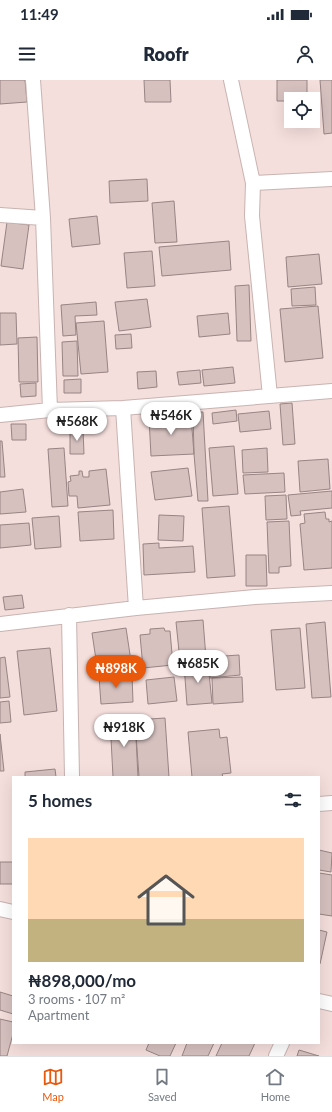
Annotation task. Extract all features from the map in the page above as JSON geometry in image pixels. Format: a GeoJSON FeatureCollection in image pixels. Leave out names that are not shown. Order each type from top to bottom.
{"type":"FeatureCollection","features":[{"type":"Feature","properties":{"kind":"street"},"geometry":{"type":"LineString","coordinates":[[33,80],[43,218],[50,410]]}},
{"type":"Feature","properties":{"kind":"street"},"geometry":{"type":"LineString","coordinates":[[231,80],[253,183],[252,216],[270,396]]}},
{"type":"Feature","properties":{"kind":"street"},"geometry":{"type":"LineString","coordinates":[[253,183],[332,179]]}},
{"type":"Feature","properties":{"kind":"street"},"geometry":{"type":"LineString","coordinates":[[0,215],[43,218]]}},
{"type":"Feature","properties":{"kind":"street"},"geometry":{"type":"LineString","coordinates":[[0,415],[50,410],[123,408],[332,392]]}},
{"type":"Feature","properties":{"kind":"street"},"geometry":{"type":"LineString","coordinates":[[123,408],[136,608]]}},
{"type":"Feature","properties":{"kind":"street"},"geometry":{"type":"LineString","coordinates":[[0,624],[136,608],[332,593]]}},
{"type":"Feature","properties":{"kind":"street"},"geometry":{"type":"LineString","coordinates":[[69,615],[72,776]]}},
{"type":"Feature","properties":{"kind":"street"},"geometry":{"type":"LineString","coordinates":[[320,804],[332,803]]}},
{"type":"Feature","properties":{"kind":"street"},"geometry":{"type":"LineString","coordinates":[[0,909],[12,912]]}},
{"type":"Feature","properties":{"kind":"street"},"geometry":{"type":"LineString","coordinates":[[320,1001],[332,1004]]}},
{"type":"Feature","properties":{"kind":"street"},"geometry":{"type":"LineString","coordinates":[[276,1056],[282,1044]]}},
{"type":"Feature","properties":{"kind":"building"},"geometry":{"type":"Polygon","coordinates":[[[0,80],[25,80],[27,102],[0,104],[0,80]]]}},
{"type":"Feature","properties":{"kind":"building"},"geometry":{"type":"Polygon","coordinates":[[[144,80],[170,80],[171,102],[145,102],[144,80]]]}},
{"type":"Feature","properties":{"kind":"building"},"geometry":{"type":"Polygon","coordinates":[[[277,80],[307,80],[307,92],[284,92],[284,101],[277,101],[277,80]]]}},
{"type":"Feature","properties":{"kind":"building"},"geometry":{"type":"Polygon","coordinates":[[[320,80],[332,80],[332,133],[324,134],[320,80]]]}},
{"type":"Feature","properties":{"kind":"building"},"geometry":{"type":"Polygon","coordinates":[[[147,179],[148,201],[110,203],[109,181],[147,179]]]}},
{"type":"Feature","properties":{"kind":"building"},"geometry":{"type":"Polygon","coordinates":[[[174,201],[177,242],[155,243],[152,203],[174,201]]]}},
{"type":"Feature","properties":{"kind":"building"},"geometry":{"type":"Polygon","coordinates":[[[97,216],[100,244],[72,247],[69,219],[97,216]]]}},
{"type":"Feature","properties":{"kind":"building"},"geometry":{"type":"Polygon","coordinates":[[[7,222],[29,225],[23,269],[1,266],[7,222]]]}},
{"type":"Feature","properties":{"kind":"building"},"geometry":{"type":"Polygon","coordinates":[[[229,241],[231,270],[162,276],[159,247],[229,241]]]}},
{"type":"Feature","properties":{"kind":"building"},"geometry":{"type":"Polygon","coordinates":[[[152,251],[155,286],[127,288],[124,253],[152,251]]]}},
{"type":"Feature","properties":{"kind":"building"},"geometry":{"type":"Polygon","coordinates":[[[319,254],[322,284],[288,287],[286,257],[319,254]]]}},
{"type":"Feature","properties":{"kind":"building"},"geometry":{"type":"Polygon","coordinates":[[[249,285],[251,341],[237,341],[235,286],[249,285]]]}},
{"type":"Feature","properties":{"kind":"building"},"geometry":{"type":"Polygon","coordinates":[[[315,287],[316,305],[292,306],[291,289],[315,287]]]}},
{"type":"Feature","properties":{"kind":"building"},"geometry":{"type":"Polygon","coordinates":[[[147,299],[151,327],[119,331],[115,302],[147,299]]]}},
{"type":"Feature","properties":{"kind":"building"},"geometry":{"type":"Polygon","coordinates":[[[96,302],[97,315],[75,316],[76,335],[63,336],[61,305],[96,302]]]}},
{"type":"Feature","properties":{"kind":"building"},"geometry":{"type":"Polygon","coordinates":[[[318,306],[323,358],[285,362],[280,309],[318,306]]]}},
{"type":"Feature","properties":{"kind":"building"},"geometry":{"type":"Polygon","coordinates":[[[0,313],[16,313],[17,344],[0,345],[0,313]]]}},
{"type":"Feature","properties":{"kind":"building"},"geometry":{"type":"Polygon","coordinates":[[[228,313],[230,334],[199,337],[197,316],[228,313]]]}},
{"type":"Feature","properties":{"kind":"building"},"geometry":{"type":"Polygon","coordinates":[[[104,321],[108,372],[81,374],[76,323],[104,321]]]}},
{"type":"Feature","properties":{"kind":"building"},"geometry":{"type":"Polygon","coordinates":[[[131,334],[132,348],[116,349],[115,335],[131,334]]]}},
{"type":"Feature","properties":{"kind":"building"},"geometry":{"type":"Polygon","coordinates":[[[37,337],[38,382],[19,382],[18,338],[37,337]]]}},
{"type":"Feature","properties":{"kind":"building"},"geometry":{"type":"Polygon","coordinates":[[[77,341],[78,376],[63,376],[62,342],[77,341]]]}},
{"type":"Feature","properties":{"kind":"building"},"geometry":{"type":"Polygon","coordinates":[[[233,367],[235,383],[204,386],[202,370],[233,367]]]}},
{"type":"Feature","properties":{"kind":"building"},"geometry":{"type":"Polygon","coordinates":[[[200,370],[201,383],[179,385],[177,372],[200,370]]]}},
{"type":"Feature","properties":{"kind":"building"},"geometry":{"type":"Polygon","coordinates":[[[156,371],[157,387],[138,389],[137,372],[156,371]]]}},
{"type":"Feature","properties":{"kind":"building"},"geometry":{"type":"Polygon","coordinates":[[[81,379],[81,393],[64,393],[64,380],[81,379]]]}},
{"type":"Feature","properties":{"kind":"building"},"geometry":{"type":"Polygon","coordinates":[[[36,383],[36,396],[21,397],[20,384],[36,383]]]}},
{"type":"Feature","properties":{"kind":"building"},"geometry":{"type":"Polygon","coordinates":[[[292,403],[295,444],[283,445],[280,404],[292,403]]]}},
{"type":"Feature","properties":{"kind":"building"},"geometry":{"type":"Polygon","coordinates":[[[236,410],[237,421],[213,424],[212,413],[236,410]]]}},
{"type":"Feature","properties":{"kind":"building"},"geometry":{"type":"Polygon","coordinates":[[[269,411],[271,429],[240,432],[238,414],[269,411]]]}},
{"type":"Feature","properties":{"kind":"building"},"geometry":{"type":"Polygon","coordinates":[[[193,412],[203,412],[208,501],[198,501],[194,454],[193,412]]]}},
{"type":"Feature","properties":{"kind":"building"},"geometry":{"type":"Polygon","coordinates":[[[191,416],[194,454],[151,456],[149,418],[191,416]]]}},
{"type":"Feature","properties":{"kind":"building"},"geometry":{"type":"Polygon","coordinates":[[[11,424],[26,424],[26,440],[12,440],[11,424]]]}},
{"type":"Feature","properties":{"kind":"building"},"geometry":{"type":"Polygon","coordinates":[[[70,430],[83,430],[84,454],[70,454],[70,430]]]}},
{"type":"Feature","properties":{"kind":"building"},"geometry":{"type":"Polygon","coordinates":[[[0,441],[2,441],[5,477],[0,477],[0,441]]]}},
{"type":"Feature","properties":{"kind":"building"},"geometry":{"type":"Polygon","coordinates":[[[234,446],[238,494],[213,496],[209,448],[234,446]]]}},
{"type":"Feature","properties":{"kind":"building"},"geometry":{"type":"Polygon","coordinates":[[[64,448],[68,506],[52,507],[48,449],[64,448]]]}},
{"type":"Feature","properties":{"kind":"building"},"geometry":{"type":"Polygon","coordinates":[[[267,448],[268,472],[243,473],[242,450],[267,448]]]}},
{"type":"Feature","properties":{"kind":"building"},"geometry":{"type":"Polygon","coordinates":[[[328,459],[330,489],[300,492],[298,461],[328,459]]]}},
{"type":"Feature","properties":{"kind":"building"},"geometry":{"type":"Polygon","coordinates":[[[188,468],[192,496],[155,500],[151,472],[188,468]]]}},
{"type":"Feature","properties":{"kind":"building"},"geometry":{"type":"Polygon","coordinates":[[[106,469],[110,505],[78,508],[77,496],[69,496],[68,482],[71,481],[70,476],[79,475],[79,471],[82,471],[83,477],[89,477],[89,471],[106,469]]]}},
{"type":"Feature","properties":{"kind":"building"},"geometry":{"type":"Polygon","coordinates":[[[284,473],[285,492],[245,494],[243,475],[284,473]]]}},
{"type":"Feature","properties":{"kind":"building"},"geometry":{"type":"Polygon","coordinates":[[[23,489],[26,512],[0,514],[0,492],[23,489]]]}},
{"type":"Feature","properties":{"kind":"building"},"geometry":{"type":"Polygon","coordinates":[[[332,491],[332,508],[300,511],[301,515],[291,516],[288,495],[332,491]]]}},
{"type":"Feature","properties":{"kind":"building"},"geometry":{"type":"Polygon","coordinates":[[[286,495],[287,519],[266,520],[265,496],[286,495]]]}},
{"type":"Feature","properties":{"kind":"building"},"geometry":{"type":"Polygon","coordinates":[[[229,506],[235,576],[207,578],[202,508],[229,506]]]}},
{"type":"Feature","properties":{"kind":"building"},"geometry":{"type":"Polygon","coordinates":[[[113,510],[114,539],[80,541],[78,512],[113,510]]]}},
{"type":"Feature","properties":{"kind":"building"},"geometry":{"type":"Polygon","coordinates":[[[325,512],[326,519],[329,519],[329,522],[332,521],[332,568],[304,570],[300,524],[305,523],[304,514],[325,512]]]}},
{"type":"Feature","properties":{"kind":"building"},"geometry":{"type":"Polygon","coordinates":[[[159,515],[184,516],[183,541],[158,540],[159,515]]]}},
{"type":"Feature","properties":{"kind":"building"},"geometry":{"type":"Polygon","coordinates":[[[59,516],[61,547],[35,549],[32,518],[59,516]]]}},
{"type":"Feature","properties":{"kind":"building"},"geometry":{"type":"Polygon","coordinates":[[[289,521],[291,566],[279,567],[279,573],[269,573],[267,522],[289,521]]]}},
{"type":"Feature","properties":{"kind":"building"},"geometry":{"type":"Polygon","coordinates":[[[29,523],[31,545],[0,548],[0,525],[29,523]]]}},
{"type":"Feature","properties":{"kind":"building"},"geometry":{"type":"Polygon","coordinates":[[[159,543],[159,548],[193,546],[195,572],[144,575],[143,544],[159,543]]]}},
{"type":"Feature","properties":{"kind":"building"},"geometry":{"type":"Polygon","coordinates":[[[246,555],[266,555],[267,586],[246,586],[246,555]]]}},
{"type":"Feature","properties":{"kind":"building"},"geometry":{"type":"Polygon","coordinates":[[[22,595],[24,608],[5,610],[3,597],[22,595]]]}},
{"type":"Feature","properties":{"kind":"building"},"geometry":{"type":"Polygon","coordinates":[[[203,620],[206,658],[180,661],[176,622],[203,620]]]}},
{"type":"Feature","properties":{"kind":"building"},"geometry":{"type":"Polygon","coordinates":[[[325,622],[331,697],[312,698],[306,624],[325,622]]]}},
{"type":"Feature","properties":{"kind":"building"},"geometry":{"type":"Polygon","coordinates":[[[126,628],[132,668],[98,673],[92,633],[126,628]]]}},
{"type":"Feature","properties":{"kind":"building"},"geometry":{"type":"Polygon","coordinates":[[[164,628],[165,631],[170,631],[173,665],[143,668],[140,635],[150,634],[150,629],[164,628]]]}},
{"type":"Feature","properties":{"kind":"building"},"geometry":{"type":"Polygon","coordinates":[[[300,628],[305,688],[276,690],[271,630],[300,628]]]}},
{"type":"Feature","properties":{"kind":"building"},"geometry":{"type":"Polygon","coordinates":[[[50,648],[57,711],[24,715],[17,651],[50,648]]]}},
{"type":"Feature","properties":{"kind":"building"},"geometry":{"type":"Polygon","coordinates":[[[239,655],[240,675],[210,678],[210,657],[239,655]]]}},
{"type":"Feature","properties":{"kind":"building"},"geometry":{"type":"Polygon","coordinates":[[[5,657],[10,697],[0,698],[0,658],[5,657]]]}},
{"type":"Feature","properties":{"kind":"building"},"geometry":{"type":"Polygon","coordinates":[[[208,663],[212,703],[187,705],[184,665],[208,663]]]}},
{"type":"Feature","properties":{"kind":"building"},"geometry":{"type":"Polygon","coordinates":[[[132,675],[133,702],[101,704],[99,677],[132,675]]]}},
{"type":"Feature","properties":{"kind":"building"},"geometry":{"type":"Polygon","coordinates":[[[174,677],[177,701],[148,704],[146,680],[174,677]]]}},
{"type":"Feature","properties":{"kind":"building"},"geometry":{"type":"Polygon","coordinates":[[[242,677],[243,702],[213,704],[212,678],[242,677]]]}},
{"type":"Feature","properties":{"kind":"building"},"geometry":{"type":"Polygon","coordinates":[[[9,701],[11,722],[0,723],[0,702],[9,701]]]}},
{"type":"Feature","properties":{"kind":"building"},"geometry":{"type":"Polygon","coordinates":[[[135,718],[138,776],[113,776],[110,719],[135,718]]]}},
{"type":"Feature","properties":{"kind":"building"},"geometry":{"type":"Polygon","coordinates":[[[165,718],[169,776],[139,776],[135,720],[165,718]]]}},
{"type":"Feature","properties":{"kind":"building"},"geometry":{"type":"Polygon","coordinates":[[[219,729],[220,738],[227,737],[231,773],[222,774],[223,776],[192,776],[188,732],[219,729]]]}},
{"type":"Feature","properties":{"kind":"building"},"geometry":{"type":"Polygon","coordinates":[[[0,734],[4,771],[0,771],[0,734]]]}},
{"type":"Feature","properties":{"kind":"building"},"geometry":{"type":"Polygon","coordinates":[[[55,769],[56,776],[25,776],[25,772],[55,769]]]}},
{"type":"Feature","properties":{"kind":"building"},"geometry":{"type":"Polygon","coordinates":[[[320,850],[332,853],[331,872],[320,870],[320,850]]]}},
{"type":"Feature","properties":{"kind":"building"},"geometry":{"type":"Polygon","coordinates":[[[0,862],[12,862],[12,884],[0,884],[0,862]]]}},
{"type":"Feature","properties":{"kind":"building"},"geometry":{"type":"Polygon","coordinates":[[[320,873],[332,875],[332,916],[320,914],[320,873]]]}},
{"type":"Feature","properties":{"kind":"building"},"geometry":{"type":"Polygon","coordinates":[[[320,930],[327,932],[320,964],[320,930]]]}},
{"type":"Feature","properties":{"kind":"building"},"geometry":{"type":"Polygon","coordinates":[[[0,992],[12,996],[12,1014],[0,1010],[0,992]]]}},
{"type":"Feature","properties":{"kind":"building"},"geometry":{"type":"Polygon","coordinates":[[[0,1019],[12,1022],[12,1038],[7,1056],[0,1056],[0,1019]]]}},
{"type":"Feature","properties":{"kind":"building"},"geometry":{"type":"Polygon","coordinates":[[[149,1044],[176,1044],[170,1056],[160,1056],[146,1050],[149,1044]]]}},
{"type":"Feature","properties":{"kind":"building"},"geometry":{"type":"Polygon","coordinates":[[[187,1044],[214,1044],[208,1056],[182,1056],[187,1044]]]}},
{"type":"Feature","properties":{"kind":"building"},"geometry":{"type":"Polygon","coordinates":[[[222,1044],[255,1044],[249,1056],[216,1056],[222,1044]]]}},
{"type":"Feature","properties":{"kind":"building"},"geometry":{"type":"Polygon","coordinates":[[[299,1050],[319,1056],[297,1056],[299,1050]]]}}]}
